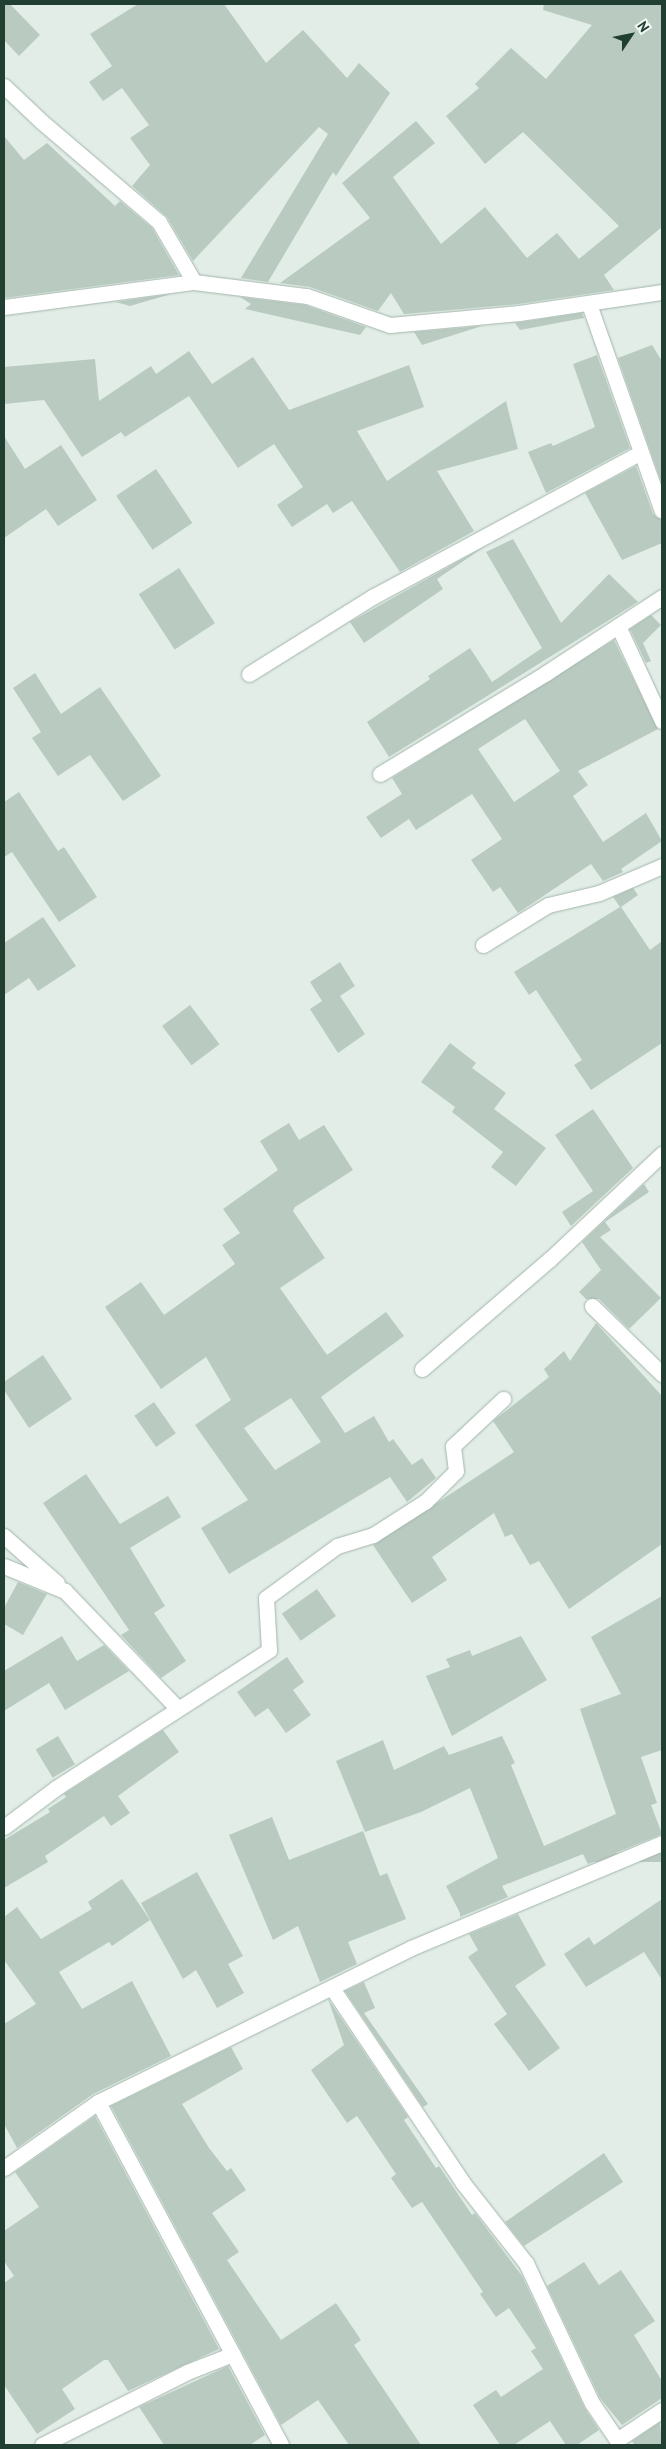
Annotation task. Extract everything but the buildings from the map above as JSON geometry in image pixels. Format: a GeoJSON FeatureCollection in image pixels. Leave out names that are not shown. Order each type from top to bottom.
{"type":"FeatureCollection","features":[{"type":"Feature","properties":{"kind":"street"},"geometry":{"type":"LineString","coordinates":[[4,86],[42,122],[159,222],[194,282]]}},
{"type":"Feature","properties":{"kind":"street"},"geometry":{"type":"LineString","coordinates":[[4,307],[194,282],[307,296],[390,324],[589,304],[662,292]]}},
{"type":"Feature","properties":{"kind":"street"},"geometry":{"type":"LineString","coordinates":[[589,304],[662,511]]}},
{"type":"Feature","properties":{"kind":"street"},"geometry":{"type":"LineString","coordinates":[[249,674],[374,596],[640,452]]}},
{"type":"Feature","properties":{"kind":"street"},"geometry":{"type":"LineString","coordinates":[[380,774],[662,598]]}},
{"type":"Feature","properties":{"kind":"street"},"geometry":{"type":"LineString","coordinates":[[618,626],[662,721]]}},
{"type":"Feature","properties":{"kind":"street"},"geometry":{"type":"LineString","coordinates":[[483,945],[548,905],[599,893],[662,866]]}},
{"type":"Feature","properties":{"kind":"street"},"geometry":{"type":"LineString","coordinates":[[422,1369],[550,1259],[662,1154]]}},
{"type":"Feature","properties":{"kind":"street"},"geometry":{"type":"LineString","coordinates":[[592,1306],[662,1374]]}},
{"type":"Feature","properties":{"kind":"street"},"geometry":{"type":"LineString","coordinates":[[4,1827],[56,1788],[269,1650],[266,1598],[337,1546],[373,1535],[426,1501],[456,1471],[453,1446],[503,1399]]}},
{"type":"Feature","properties":{"kind":"street"},"geometry":{"type":"LineString","coordinates":[[4,1536],[65,1591],[178,1709]]}},
{"type":"Feature","properties":{"kind":"street"},"geometry":{"type":"LineString","coordinates":[[4,1566],[65,1591]]}},
{"type":"Feature","properties":{"kind":"street"},"geometry":{"type":"LineString","coordinates":[[4,2168],[98,2102],[412,1948],[662,1843]]}},
{"type":"Feature","properties":{"kind":"street"},"geometry":{"type":"LineString","coordinates":[[332,1988],[463,2183],[526,2263],[592,2403],[617,2440],[662,2410]]}},
{"type":"Feature","properties":{"kind":"street"},"geometry":{"type":"LineString","coordinates":[[98,2102],[281,2445]]}},
{"type":"Feature","properties":{"kind":"street"},"geometry":{"type":"LineString","coordinates":[[42,2445],[188,2372],[232,2354]]}}]}
